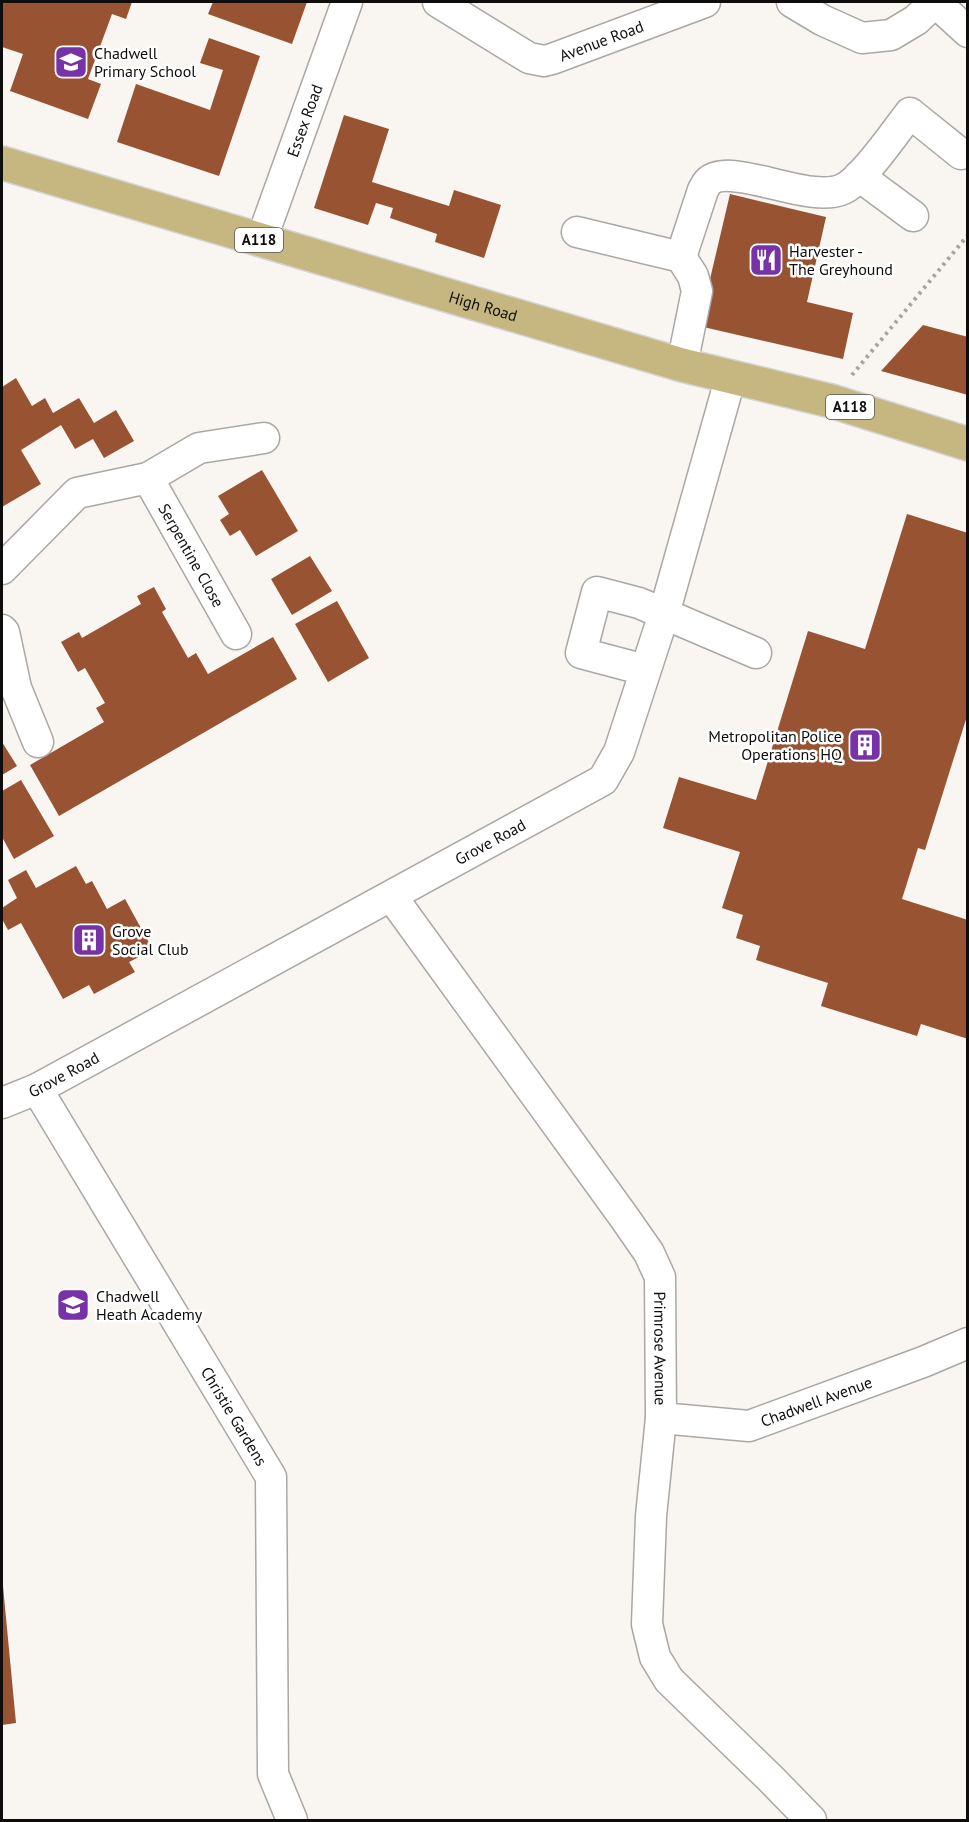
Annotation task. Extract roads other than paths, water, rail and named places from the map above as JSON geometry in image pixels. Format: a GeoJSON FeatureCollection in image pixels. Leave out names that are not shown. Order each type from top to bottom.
{"type":"FeatureCollection","features":[{"type":"Feature","properties":{"kind":"main road","name":"High Road"},"geometry":{"type":"LineString","coordinates":[[2,163],[682,365],[831,401],[968,444]]}},
{"type":"Feature","properties":{"kind":"street","name":"Essex Road"},"geometry":{"type":"LineString","coordinates":[[261,241],[347,2]]}},
{"type":"Feature","properties":{"kind":"street","name":"Avenue Road"},"geometry":{"type":"LineString","coordinates":[[438,2],[529,58],[544,61],[705,2]]}},
{"type":"Feature","properties":{"kind":"street"},"geometry":{"type":"LineString","coordinates":[[792,2],[822,20],[862,38],[891,35],[916,20],[935,2],[968,32]]}},
{"type":"Feature","properties":{"kind":"street"},"geometry":{"type":"LineString","coordinates":[[681,257],[704,189],[708,181],[716,177],[748,178],[807,192],[832,193],[845,188],[860,176],[910,113],[962,154]]}},
{"type":"Feature","properties":{"kind":"street"},"geometry":{"type":"LineString","coordinates":[[860,176],[914,216]]}},
{"type":"Feature","properties":{"kind":"street"},"geometry":{"type":"LineString","coordinates":[[577,232],[681,257],[693,276],[698,291],[682,365]]}},
{"type":"Feature","properties":{"kind":"street","name":"Grove Road"},"geometry":{"type":"LineString","coordinates":[[2,1103],[37,1089],[603,780],[619,752],[664,614],[731,376]]}},
{"type":"Feature","properties":{"kind":"street"},"geometry":{"type":"LineString","coordinates":[[2,569],[77,493],[148,478],[199,448],[264,438]]}},
{"type":"Feature","properties":{"kind":"street","name":"Serpentine Close"},"geometry":{"type":"LineString","coordinates":[[148,478],[236,634]]}},
{"type":"Feature","properties":{"kind":"street"},"geometry":{"type":"LineString","coordinates":[[645,670],[581,653],[597,592],[639,603],[756,653]]}},
{"type":"Feature","properties":{"kind":"street"},"geometry":{"type":"LineString","coordinates":[[2,630],[16,688],[38,742]]}},
{"type":"Feature","properties":{"kind":"street","name":"Primrose Avenue"},"geometry":{"type":"LineString","coordinates":[[392,897],[649,1253],[660,1277],[661,1418],[651,1516],[646,1624],[655,1657],[669,1680],[811,1821]]}},
{"type":"Feature","properties":{"kind":"street","name":"Christie Gardens"},"geometry":{"type":"LineString","coordinates":[[37,1089],[271,1477],[273,1774],[292,1821]]}},
{"type":"Feature","properties":{"kind":"street","name":"Chadwell Avenue"},"geometry":{"type":"LineString","coordinates":[[661,1418],[749,1426],[923,1362],[968,1343]]}},
{"type":"Feature","properties":{"kind":"place","name":"Chadwell Primary School"},"geometry":{"type":"Point","coordinates":[71,62]}},
{"type":"Feature","properties":{"kind":"place","name":"Harvester - The Greyhound"},"geometry":{"type":"Point","coordinates":[766,260]}},
{"type":"Feature","properties":{"kind":"place","name":"Metropolitan Police Operations HQ"},"geometry":{"type":"Point","coordinates":[865,745]}},
{"type":"Feature","properties":{"kind":"place","name":"Grove Social Club"},"geometry":{"type":"Point","coordinates":[89,940]}},
{"type":"Feature","properties":{"kind":"place","name":"Chadwell Heath Academy"},"geometry":{"type":"Point","coordinates":[73,1305]}}]}
